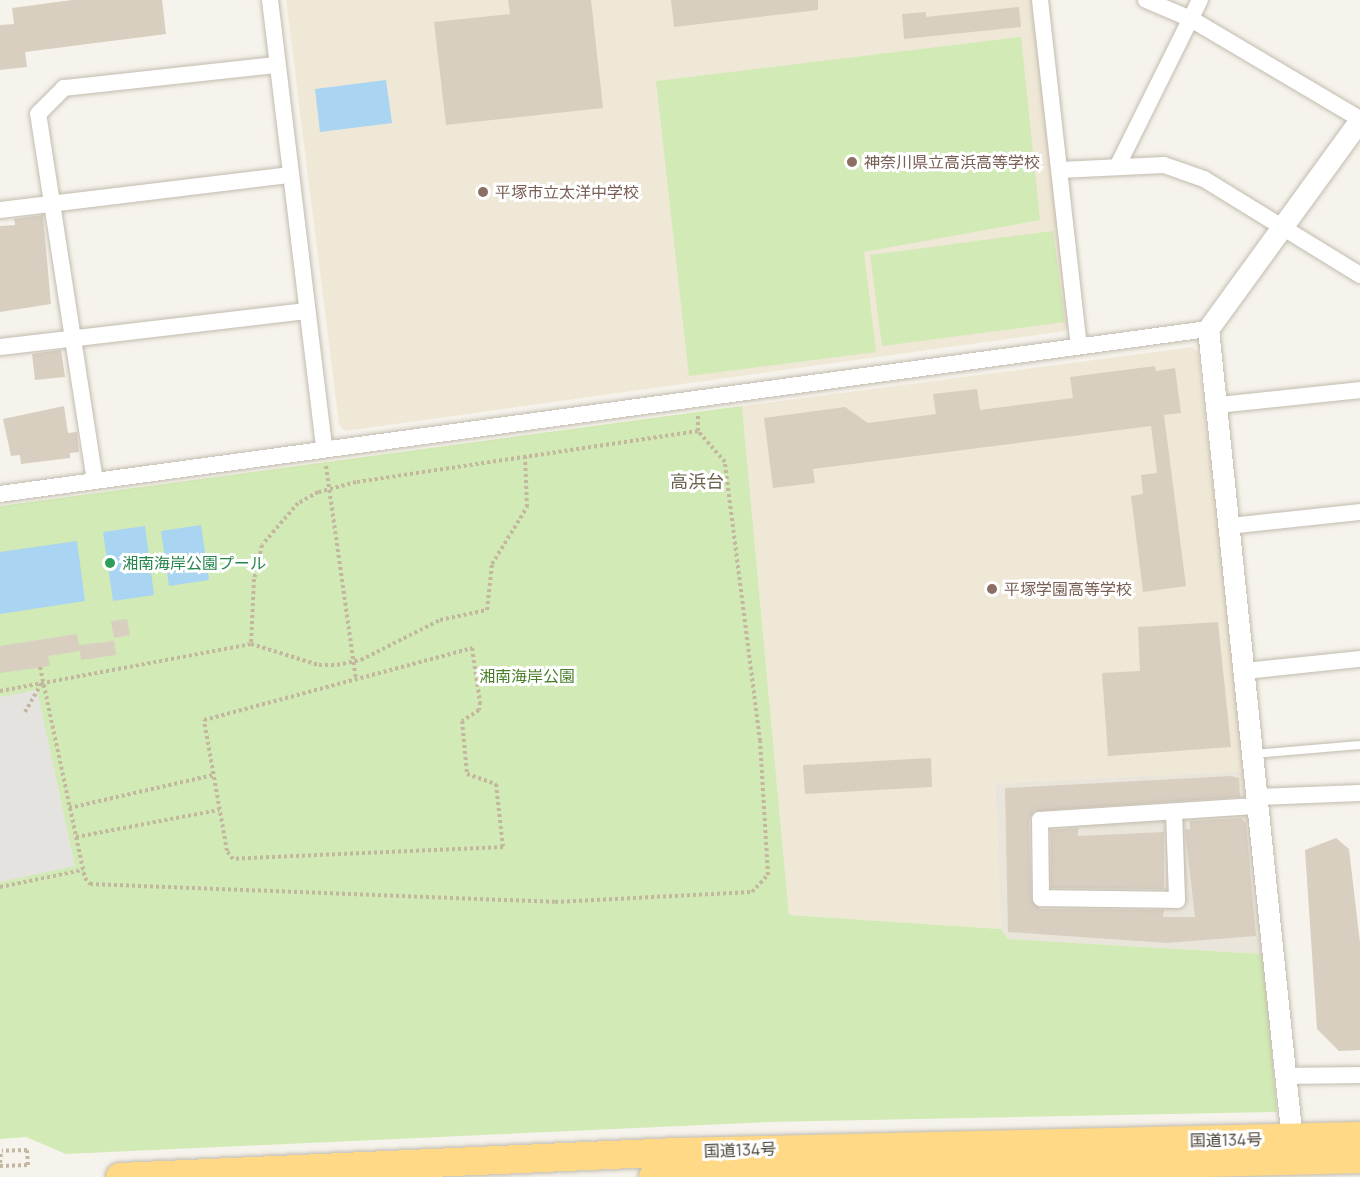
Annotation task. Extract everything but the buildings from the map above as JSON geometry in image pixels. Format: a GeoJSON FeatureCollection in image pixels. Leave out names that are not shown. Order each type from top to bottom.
{"type":"FeatureCollection","features":[{"type":"Feature","properties":{"kind":"highway","name":"国道134号"},"geometry":{"type":"LineString","coordinates":[[120,1177],[765,1149],[1292,1140],[1360,1136]]}},
{"type":"Feature","properties":{"kind":"highway","name":"国道134号"},"geometry":{"type":"LineString","coordinates":[[652,1177],[1360,1159]]}},
{"type":"Feature","properties":{"kind":"street"},"geometry":{"type":"LineString","coordinates":[[270,0],[324,449]]}},
{"type":"Feature","properties":{"kind":"street"},"geometry":{"type":"LineString","coordinates":[[1040,0],[1079,346]]}},
{"type":"Feature","properties":{"kind":"street"},"geometry":{"type":"LineString","coordinates":[[1146,0],[1191,19],[1360,120],[1208,328],[1288,1076],[1292,1140]]}},
{"type":"Feature","properties":{"kind":"street"},"geometry":{"type":"LineString","coordinates":[[1118,165],[1200,0]]}},
{"type":"Feature","properties":{"kind":"street"},"geometry":{"type":"LineString","coordinates":[[95,481],[38,114],[64,88],[277,64]]}},
{"type":"Feature","properties":{"kind":"street"},"geometry":{"type":"LineString","coordinates":[[1060,170],[1118,165],[1164,165],[1204,179],[1360,275]]}},
{"type":"Feature","properties":{"kind":"street"},"geometry":{"type":"LineString","coordinates":[[0,210],[291,176]]}},
{"type":"Feature","properties":{"kind":"street"},"geometry":{"type":"LineString","coordinates":[[0,347],[308,311]]}},
{"type":"Feature","properties":{"kind":"street"},"geometry":{"type":"LineString","coordinates":[[0,494],[1208,328]]}},
{"type":"Feature","properties":{"kind":"street"},"geometry":{"type":"LineString","coordinates":[[1218,405],[1360,390]]}},
{"type":"Feature","properties":{"kind":"street"},"geometry":{"type":"LineString","coordinates":[[1229,526],[1360,512]]}},
{"type":"Feature","properties":{"kind":"street"},"geometry":{"type":"LineString","coordinates":[[1245,671],[1360,659]]}},
{"type":"Feature","properties":{"kind":"street"},"geometry":{"type":"LineString","coordinates":[[1174,812],[1177,900],[1041,898],[1040,820],[1174,812],[1360,793]]}},
{"type":"Feature","properties":{"kind":"street"},"geometry":{"type":"LineString","coordinates":[[1288,1076],[1360,1075]]}},
{"type":"Feature","properties":{"kind":"lane"},"geometry":{"type":"LineString","coordinates":[[1254,753],[1360,745]]}},
{"type":"Feature","properties":{"kind":"path"},"geometry":{"type":"LineString","coordinates":[[40,667],[83,870],[90,884],[555,902],[752,892],[763,883],[768,875],[760,741],[725,462],[718,450],[698,431],[525,455],[330,489],[298,503],[262,545],[254,579],[251,644]]}},
{"type":"Feature","properties":{"kind":"path"},"geometry":{"type":"LineString","coordinates":[[324,449],[356,679]]}},
{"type":"Feature","properties":{"kind":"path"},"geometry":{"type":"LineString","coordinates":[[0,691],[251,644],[319,665],[353,662],[440,620],[488,610],[492,564],[527,507],[525,455]]}},
{"type":"Feature","properties":{"kind":"path"},"geometry":{"type":"LineString","coordinates":[[472,648],[480,702],[479,710],[462,721],[467,774],[496,784],[502,847],[233,859],[227,851],[204,720],[356,679],[472,648]]}},
{"type":"Feature","properties":{"kind":"path"},"geometry":{"type":"LineString","coordinates":[[25,712],[42,682]]}},
{"type":"Feature","properties":{"kind":"path"},"geometry":{"type":"LineString","coordinates":[[69,808],[213,775]]}},
{"type":"Feature","properties":{"kind":"path"},"geometry":{"type":"LineString","coordinates":[[76,837],[219,810]]}},
{"type":"Feature","properties":{"kind":"path"},"geometry":{"type":"LineString","coordinates":[[0,887],[83,870]]}},
{"type":"Feature","properties":{"kind":"path"},"geometry":{"type":"LineString","coordinates":[[27,1150],[28,1165],[0,1165],[1,1151],[27,1150]]}},
{"type":"Feature","properties":{"kind":"shaded area"},"geometry":{"type":"Polygon","coordinates":[[[286,0],[1033,0],[1071,324],[1065,331],[345,431],[339,425],[286,0]]]}},
{"type":"Feature","properties":{"kind":"shaded area","name":"平塚学園高等学校"},"geometry":{"type":"Polygon","coordinates":[[[1193,347],[1198,354],[1247,771],[995,783],[1001,929],[789,915],[742,406],[1193,347]]]}},
{"type":"Feature","properties":{"kind":"shaded area"},"geometry":{"type":"Polygon","coordinates":[[[37,690],[75,866],[0,882],[0,697],[37,690]]]}},
{"type":"Feature","properties":{"kind":"shaded area"},"geometry":{"type":"Polygon","coordinates":[[[1247,771],[1264,954],[1008,939],[1001,929],[995,783],[1247,771]]]}},
{"type":"Feature","properties":{"kind":"green space","name":"神奈川県立高浜高等学校"},"geometry":{"type":"Polygon","coordinates":[[[1021,37],[1040,220],[864,252],[876,352],[689,376],[656,81],[1021,37]]]}},
{"type":"Feature","properties":{"kind":"green space"},"geometry":{"type":"Polygon","coordinates":[[[1053,231],[1065,322],[882,346],[870,255],[1053,231]]]}},
{"type":"Feature","properties":{"kind":"green space","name":"湘南海岸公園"},"geometry":{"type":"Polygon","coordinates":[[[742,406],[789,915],[1001,929],[1008,939],[1264,954],[1277,1112],[767,1122],[66,1154],[26,1137],[0,1139],[0,506],[742,406]]]}},
{"type":"Feature","properties":{"kind":"water"},"geometry":{"type":"Polygon","coordinates":[[[386,80],[392,123],[320,132],[315,89],[386,80]]]}},
{"type":"Feature","properties":{"kind":"water"},"geometry":{"type":"Polygon","coordinates":[[[201,525],[209,580],[169,586],[161,531],[201,525]]]}},
{"type":"Feature","properties":{"kind":"water"},"geometry":{"type":"Polygon","coordinates":[[[145,526],[154,595],[113,601],[103,532],[145,526]]]}},
{"type":"Feature","properties":{"kind":"water"},"geometry":{"type":"Polygon","coordinates":[[[77,541],[85,601],[0,614],[0,552],[77,541]]]}},
{"type":"Feature","properties":{"kind":"place","name":"神奈川県立高浜高等学校"},"geometry":{"type":"Point","coordinates":[852,162]}},
{"type":"Feature","properties":{"kind":"place","name":"平塚市立太洋中学校"},"geometry":{"type":"Point","coordinates":[483,192]}},
{"type":"Feature","properties":{"kind":"place","name":"湘南海岸公園プール"},"geometry":{"type":"Point","coordinates":[110,563]}},
{"type":"Feature","properties":{"kind":"place","name":"平塚学園高等学校"},"geometry":{"type":"Point","coordinates":[992,589]}},
{"type":"Feature","properties":{"kind":"district","name":"高浜台"},"geometry":{"type":"Point","coordinates":[697,481]}}]}
